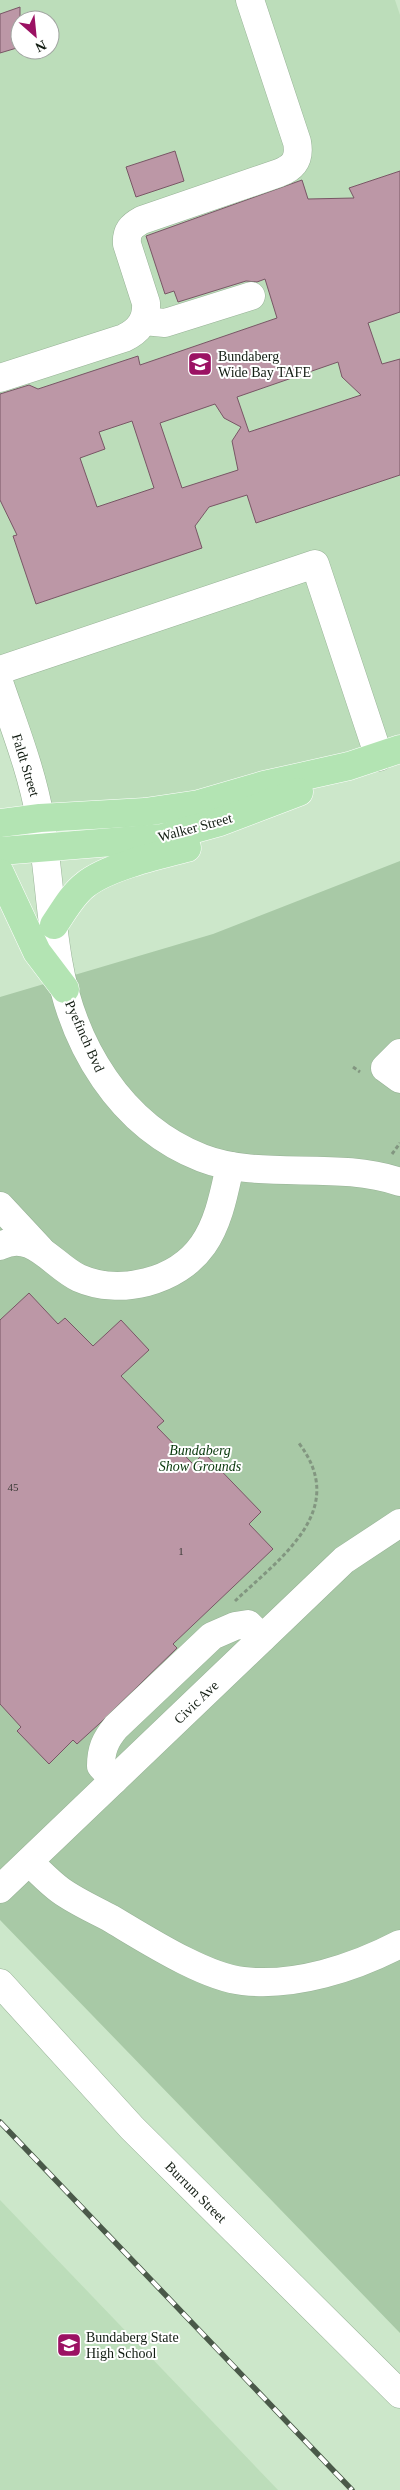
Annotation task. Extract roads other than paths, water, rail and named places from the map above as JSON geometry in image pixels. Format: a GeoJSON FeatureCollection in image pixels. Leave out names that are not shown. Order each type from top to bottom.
{"type":"FeatureCollection","features":[{"type":"Feature","properties":{"kind":"main road","name":"Walker Street"},"geometry":{"type":"LineString","coordinates":[[0,823],[40,818],[145,812],[199,804],[349,766],[389,753]]}},
{"type":"Feature","properties":{"kind":"main road","name":"Walker Street"},"geometry":{"type":"LineString","coordinates":[[0,851],[162,838],[220,822],[306,790],[349,766]]}},
{"type":"Feature","properties":{"kind":"main road"},"geometry":{"type":"LineString","coordinates":[[54,925],[75,895],[91,881],[121,868],[249,830],[270,820],[306,790]]}},
{"type":"Feature","properties":{"kind":"main road"},"geometry":{"type":"LineString","coordinates":[[0,873],[37,952],[65,989]]}},
{"type":"Feature","properties":{"kind":"street"},"geometry":{"type":"LineString","coordinates":[[0,378],[133,334],[144,320],[146,303],[127,244],[126,236],[133,225],[279,174],[289,169],[297,161],[299,152],[297,142],[250,0]]}},
{"type":"Feature","properties":{"kind":"street"},"geometry":{"type":"LineString","coordinates":[[144,320],[165,323],[251,296]]}},
{"type":"Feature","properties":{"kind":"street"},"geometry":{"type":"LineString","coordinates":[[0,670],[315,564],[389,753]]}},
{"type":"Feature","properties":{"kind":"street","name":"Faldt Street"},"geometry":{"type":"LineString","coordinates":[[0,685],[32,780],[44,847]]}},
{"type":"Feature","properties":{"kind":"street","name":"Pyefinch Bvd"},"geometry":{"type":"LineString","coordinates":[[44,847],[58,962],[74,1018],[95,1064],[118,1100],[138,1120],[179,1148],[204,1159],[230,1166],[342,1171],[400,1182]]}},
{"type":"Feature","properties":{"kind":"street"},"geometry":{"type":"LineString","coordinates":[[400,1053],[385,1068],[400,1079]]}},
{"type":"Feature","properties":{"kind":"street"},"geometry":{"type":"LineString","coordinates":[[0,1246],[12,1242],[26,1242],[64,1269],[94,1284],[130,1286],[154,1280],[191,1260],[203,1245],[222,1203],[230,1166]]}},
{"type":"Feature","properties":{"kind":"street"},"geometry":{"type":"LineString","coordinates":[[0,1206],[44,1253]]}},
{"type":"Feature","properties":{"kind":"street","name":"Civic Ave"},"geometry":{"type":"LineString","coordinates":[[0,1889],[344,1560],[400,1523]]}},
{"type":"Feature","properties":{"kind":"street"},"geometry":{"type":"LineString","coordinates":[[114,1780],[101,1766],[101,1757],[107,1737],[116,1727],[212,1636],[235,1626],[248,1624],[262,1638]]}},
{"type":"Feature","properties":{"kind":"street"},"geometry":{"type":"LineString","coordinates":[[29,1862],[60,1890],[166,1951],[206,1970],[241,1981],[274,1982],[306,1977],[382,1954],[400,1944]]}},
{"type":"Feature","properties":{"kind":"street","name":"Burrum Street"},"geometry":{"type":"LineString","coordinates":[[0,1983],[132,2128],[400,2394]]}},
{"type":"Feature","properties":{"kind":"railway"},"geometry":{"type":"LineString","coordinates":[[0,2122],[352,2490]]}},
{"type":"Feature","properties":{"kind":"place","name":"Bundaberg Wide Bay TAFE"},"geometry":{"type":"Point","coordinates":[200,364]}},
{"type":"Feature","properties":{"kind":"place","name":"Bundaberg State High School"},"geometry":{"type":"Point","coordinates":[69,2345]}},
{"type":"Feature","properties":{"kind":"park label","name":"Bundaberg Show Grounds"},"geometry":{"type":"Point","coordinates":[200,1458]}}]}
